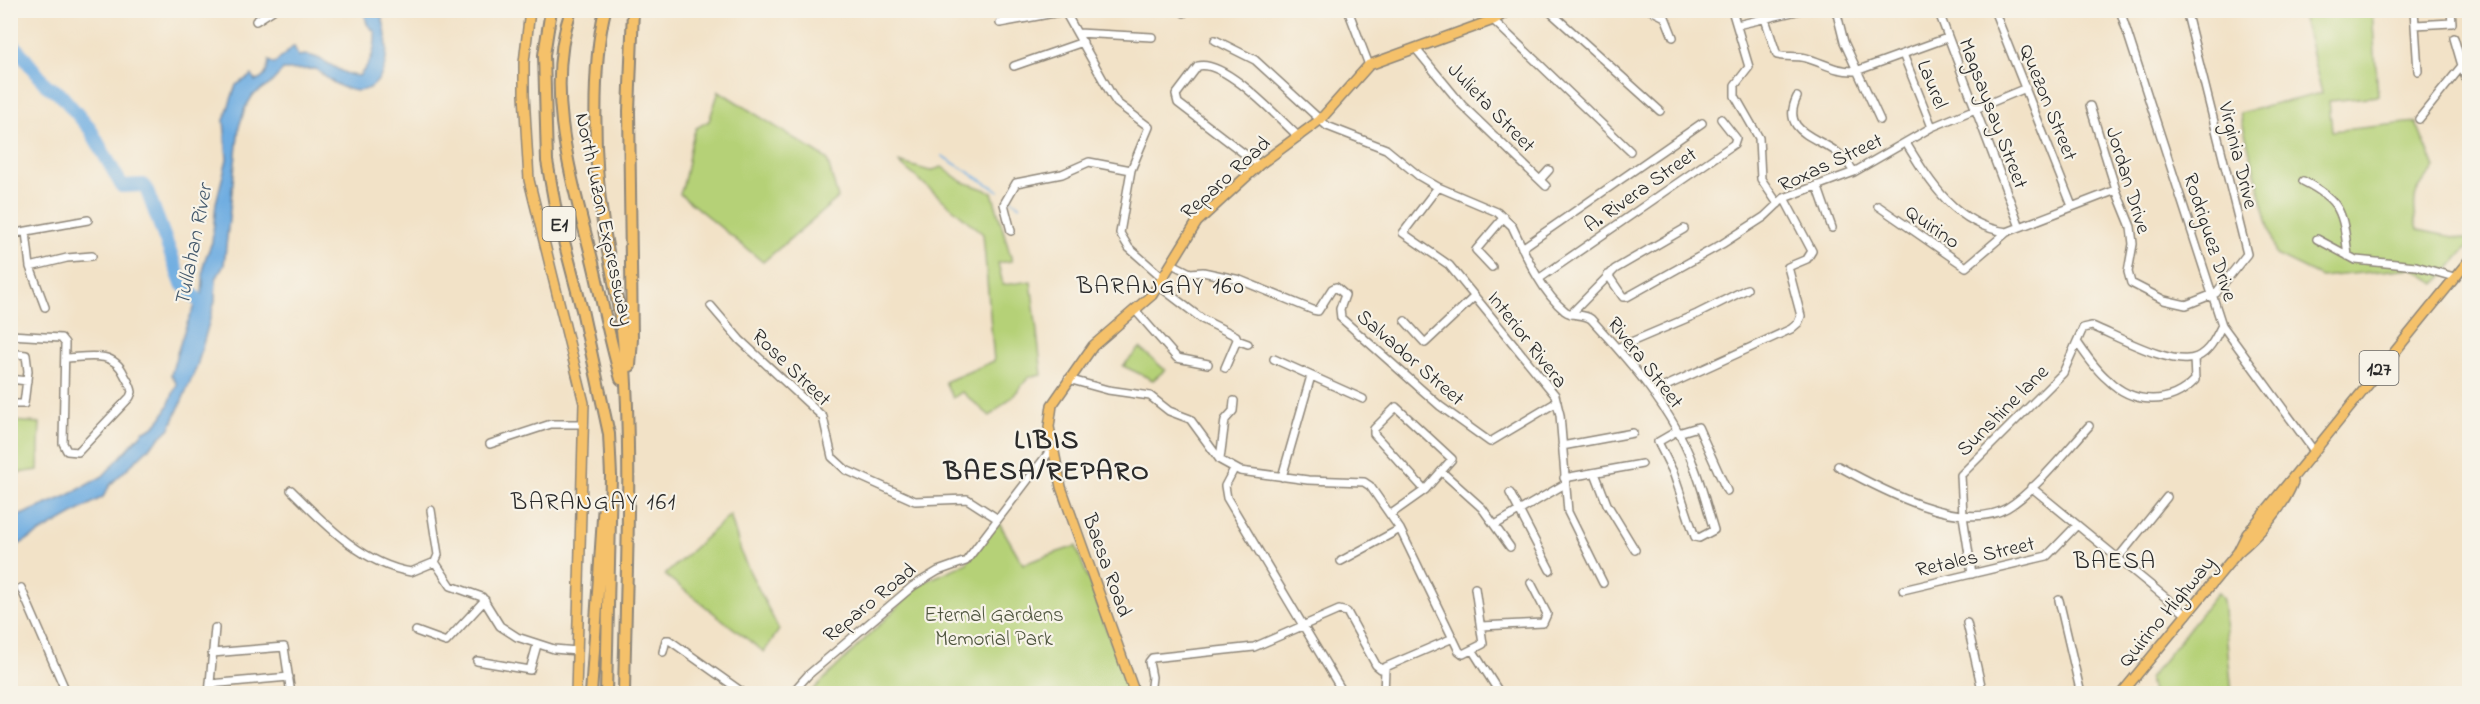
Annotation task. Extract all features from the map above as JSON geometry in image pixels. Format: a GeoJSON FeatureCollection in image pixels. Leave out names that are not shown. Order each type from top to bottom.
{"type":"FeatureCollection","features":[{"type":"Feature","properties":{"kind":"highway","name":"North Luzon Expressway"},"geometry":{"type":"LineString","coordinates":[[551,10],[544,55],[547,160],[556,211],[582,310],[609,434],[611,476],[606,693]]}},
{"type":"Feature","properties":{"kind":"highway","name":"North Luzon Expressway"},"geometry":{"type":"LineString","coordinates":[[571,10],[561,45],[560,88],[564,139],[609,335],[627,399]]}},
{"type":"Feature","properties":{"kind":"highway","name":"North Luzon Expressway"},"geometry":{"type":"LineString","coordinates":[[605,10],[599,36],[597,165],[623,337],[627,399],[629,480],[624,693]]}},
{"type":"Feature","properties":{"kind":"highway","name":"North Luzon Expressway"},"geometry":{"type":"LineString","coordinates":[[627,399],[633,339],[629,111],[633,10]]}},
{"type":"Feature","properties":{"kind":"highway"},"geometry":{"type":"LineString","coordinates":[[591,693],[609,434]]}},
{"type":"Feature","properties":{"kind":"highway"},"geometry":{"type":"LineString","coordinates":[[625,636],[632,693]]}},
{"type":"Feature","properties":{"kind":"main road"},"geometry":{"type":"LineString","coordinates":[[530,10],[524,84],[530,180],[584,403],[576,693]]}},
{"type":"Feature","properties":{"kind":"main road","name":"Reparo Road"},"geometry":{"type":"LineString","coordinates":[[1053,447],[1050,412],[1068,379],[1094,346],[1135,310],[1161,282],[1197,222],[1258,165],[1320,120],[1369,65],[1493,20],[1510,10]]}},
{"type":"Feature","properties":{"kind":"main road","name":"Quirino Highway"},"geometry":{"type":"LineString","coordinates":[[2121,693],[2238,552],[2254,538],[2288,494],[2293,480],[2314,451],[2469,260]]}},
{"type":"Feature","properties":{"kind":"main road","name":"Baesa Road"},"geometry":{"type":"LineString","coordinates":[[1053,447],[1061,487],[1135,693]]}},
{"type":"Feature","properties":{"kind":"street"},"geometry":{"type":"LineString","coordinates":[[256,21],[273,10]]}},
{"type":"Feature","properties":{"kind":"street"},"geometry":{"type":"LineString","coordinates":[[1348,10],[1369,65]]}},
{"type":"Feature","properties":{"kind":"street"},"geometry":{"type":"LineString","coordinates":[[1548,10],[1660,111]]}},
{"type":"Feature","properties":{"kind":"street"},"geometry":{"type":"LineString","coordinates":[[1651,10],[1665,17],[1672,37]]}},
{"type":"Feature","properties":{"kind":"street"},"geometry":{"type":"LineString","coordinates":[[1653,392],[1791,329],[1798,323],[1801,316],[1788,267],[1807,259],[1812,251],[1781,201],[1761,179],[1760,138],[1735,96],[1735,85],[1749,67],[1732,10]]}},
{"type":"Feature","properties":{"kind":"street"},"geometry":{"type":"LineString","coordinates":[[1737,25],[1801,10]]}},
{"type":"Feature","properties":{"kind":"street"},"geometry":{"type":"LineString","coordinates":[[1836,10],[1856,71],[1880,120]]}},
{"type":"Feature","properties":{"kind":"street","name":"Magsaysay Street"},"geometry":{"type":"LineString","coordinates":[[1938,10],[2020,226]]}},
{"type":"Feature","properties":{"kind":"street","name":"Quezon Street"},"geometry":{"type":"LineString","coordinates":[[1995,10],[2072,206]]}},
{"type":"Feature","properties":{"kind":"street","name":"Rodriguez Drive"},"geometry":{"type":"LineString","coordinates":[[2120,10],[2222,325],[2314,451]]}},
{"type":"Feature","properties":{"kind":"street","name":"Virginia Drive"},"geometry":{"type":"LineString","coordinates":[[2186,10],[2247,254],[2244,261],[2228,275],[2212,295]]}},
{"type":"Feature","properties":{"kind":"street"},"geometry":{"type":"LineString","coordinates":[[2414,10],[2418,71]]}},
{"type":"Feature","properties":{"kind":"street"},"geometry":{"type":"LineString","coordinates":[[2415,25],[2452,23],[2451,10]]}},
{"type":"Feature","properties":{"kind":"street"},"geometry":{"type":"LineString","coordinates":[[1000,23],[1064,11],[1117,103],[1149,127],[1131,170],[1120,233],[1129,248],[1161,282],[1202,319],[1248,344]]}},
{"type":"Feature","properties":{"kind":"street"},"geometry":{"type":"LineString","coordinates":[[1493,20],[1630,151]]}},
{"type":"Feature","properties":{"kind":"street"},"geometry":{"type":"LineString","coordinates":[[1765,20],[1777,56],[1808,58],[1835,70],[1856,71],[1947,38]]}},
{"type":"Feature","properties":{"kind":"street"},"geometry":{"type":"LineString","coordinates":[[1078,33],[1152,37]]}},
{"type":"Feature","properties":{"kind":"street"},"geometry":{"type":"LineString","coordinates":[[2454,38],[2469,93]]}},
{"type":"Feature","properties":{"kind":"street"},"geometry":{"type":"LineString","coordinates":[[1215,40],[1255,60],[1327,126],[1394,153],[1419,176],[1504,217],[1476,249],[1492,267]]}},
{"type":"Feature","properties":{"kind":"street"},"geometry":{"type":"LineString","coordinates":[[1014,66],[1083,42]]}},
{"type":"Feature","properties":{"kind":"street","name":"Julieta Street"},"geometry":{"type":"LineString","coordinates":[[1416,49],[1462,105],[1546,186]]}},
{"type":"Feature","properties":{"kind":"street","name":"Laurel"},"geometry":{"type":"LineString","coordinates":[[1903,54],[1932,127]]}},
{"type":"Feature","properties":{"kind":"street"},"geometry":{"type":"LineString","coordinates":[[1258,165],[1178,103],[1176,95],[1198,66],[1213,67],[1242,84],[1299,137]]}},
{"type":"Feature","properties":{"kind":"street"},"geometry":{"type":"LineString","coordinates":[[2419,119],[2461,67]]}},
{"type":"Feature","properties":{"kind":"street","name":"Roxas Street"},"geometry":{"type":"LineString","coordinates":[[1608,275],[1625,298],[1722,244],[1764,217],[1781,201],[1854,172],[1932,127],[2026,88]]}},
{"type":"Feature","properties":{"kind":"street"},"geometry":{"type":"LineString","coordinates":[[1797,97],[1791,109],[1798,129],[1838,153],[1854,172]]}},
{"type":"Feature","properties":{"kind":"street","name":"Jordan Drive"},"geometry":{"type":"LineString","coordinates":[[2090,106],[2116,190],[2133,235],[2128,272],[2131,283],[2176,304],[2186,305],[2212,295]]}},
{"type":"Feature","properties":{"kind":"street","name":"A. Rivera Street"},"geometry":{"type":"LineString","coordinates":[[1540,278],[1734,144],[1736,138],[1721,119]]}},
{"type":"Feature","properties":{"kind":"street","name":"A. Rivera Street"},"geometry":{"type":"LineString","coordinates":[[1522,248],[1702,123]]}},
{"type":"Feature","properties":{"kind":"street"},"geometry":{"type":"LineString","coordinates":[[1906,143],[1938,193],[1956,211],[1981,226],[2007,232],[2116,190]]}},
{"type":"Feature","properties":{"kind":"street"},"geometry":{"type":"LineString","coordinates":[[1011,231],[1004,204],[1016,183],[1062,174],[1089,162],[1131,170]]}},
{"type":"Feature","properties":{"kind":"street"},"geometry":{"type":"LineString","coordinates":[[1540,180],[1550,170]]}},
{"type":"Feature","properties":{"kind":"street"},"geometry":{"type":"LineString","coordinates":[[2303,181],[2329,195],[2336,205],[2344,229],[2348,256]]}},
{"type":"Feature","properties":{"kind":"street"},"geometry":{"type":"LineString","coordinates":[[1817,185],[1832,228]]}},
{"type":"Feature","properties":{"kind":"street","name":"Interior Rivera"},"geometry":{"type":"LineString","coordinates":[[1438,187],[1404,233],[1449,265],[1550,389],[1557,402],[1565,481],[1572,522],[1603,583]]}},
{"type":"Feature","properties":{"kind":"street","name":"Quirino"},"geometry":{"type":"LineString","coordinates":[[1878,206],[1962,266],[1970,266],[2007,232]]}},
{"type":"Feature","properties":{"kind":"street","name":"Rivera Street"},"geometry":{"type":"LineString","coordinates":[[1504,217],[1512,226],[1522,248],[1553,297],[1571,314],[1586,315],[1592,318],[1653,392],[1678,432],[1693,464],[1714,530],[1705,536],[1695,537],[1672,472],[1658,442],[1678,432]]}},
{"type":"Feature","properties":{"kind":"street"},"geometry":{"type":"LineString","coordinates":[[10,234],[88,220]]}},
{"type":"Feature","properties":{"kind":"street"},"geometry":{"type":"LineString","coordinates":[[1571,314],[1608,275],[1684,229]]}},
{"type":"Feature","properties":{"kind":"street"},"geometry":{"type":"LineString","coordinates":[[26,232],[30,267],[45,307]]}},
{"type":"Feature","properties":{"kind":"street"},"geometry":{"type":"LineString","coordinates":[[2317,239],[2348,256],[2365,262],[2416,266],[2454,277]]}},
{"type":"Feature","properties":{"kind":"street"},"geometry":{"type":"LineString","coordinates":[[30,267],[67,258],[92,256]]}},
{"type":"Feature","properties":{"kind":"street","name":"Salvador Street"},"geometry":{"type":"LineString","coordinates":[[1172,264],[1190,273],[1203,272],[1240,280],[1318,311],[1332,289],[1336,287],[1345,295],[1340,309],[1341,318],[1440,406],[1490,442],[1557,402]]}},
{"type":"Feature","properties":{"kind":"street"},"geometry":{"type":"LineString","coordinates":[[2435,273],[2445,288]]}},
{"type":"Feature","properties":{"kind":"street"},"geometry":{"type":"LineString","coordinates":[[1617,348],[1689,318],[1747,289]]}},
{"type":"Feature","properties":{"kind":"street"},"geometry":{"type":"LineString","coordinates":[[1405,321],[1425,343],[1474,297]]}},
{"type":"Feature","properties":{"kind":"street","name":"Rose Street"},"geometry":{"type":"LineString","coordinates":[[711,306],[740,340],[823,417],[832,457],[837,463],[910,500],[967,499],[998,519]]}},
{"type":"Feature","properties":{"kind":"street"},"geometry":{"type":"LineString","coordinates":[[1135,310],[1177,358],[1208,364]]}},
{"type":"Feature","properties":{"kind":"street","name":"Sunshine lane"},"geometry":{"type":"LineString","coordinates":[[1972,574],[1960,483],[1965,469],[2063,373],[2082,328],[2089,325],[2168,357],[2194,358]]}},
{"type":"Feature","properties":{"kind":"street"},"geometry":{"type":"LineString","coordinates":[[2077,342],[2108,381],[2140,397],[2156,400],[2179,394],[2195,380],[2194,358],[2213,342],[2222,325]]}},
{"type":"Feature","properties":{"kind":"street"},"geometry":{"type":"LineString","coordinates":[[10,335],[64,339],[66,358],[62,411],[63,442],[67,451],[73,453],[78,452],[130,397],[132,392],[122,368],[113,360],[103,356],[66,358]]}},
{"type":"Feature","properties":{"kind":"street"},"geometry":{"type":"LineString","coordinates":[[1225,368],[1237,339]]}},
{"type":"Feature","properties":{"kind":"street"},"geometry":{"type":"LineString","coordinates":[[10,353],[26,355],[27,381],[25,402],[22,405],[10,404]]}},
{"type":"Feature","properties":{"kind":"street"},"geometry":{"type":"LineString","coordinates":[[1274,358],[1363,399]]}},
{"type":"Feature","properties":{"kind":"street"},"geometry":{"type":"LineString","coordinates":[[1282,477],[1311,376]]}},
{"type":"Feature","properties":{"kind":"street"},"geometry":{"type":"LineString","coordinates":[[10,379],[27,381]]}},
{"type":"Feature","properties":{"kind":"street"},"geometry":{"type":"LineString","coordinates":[[1068,379],[1108,390],[1143,393],[1150,396],[1169,411],[1190,419],[1220,459],[1234,469],[1282,477],[1364,482],[1370,486],[1400,529],[1461,652],[1473,651],[1483,644],[1475,588]]}},
{"type":"Feature","properties":{"kind":"street"},"geometry":{"type":"LineString","coordinates":[[1220,459],[1225,420],[1233,411],[1234,401]]}},
{"type":"Feature","properties":{"kind":"street"},"geometry":{"type":"LineString","coordinates":[[1391,514],[1425,490],[1452,459],[1396,407],[1374,429],[1374,434],[1425,490]]}},
{"type":"Feature","properties":{"kind":"street"},"geometry":{"type":"LineString","coordinates":[[490,444],[551,424],[584,424]]}},
{"type":"Feature","properties":{"kind":"street"},"geometry":{"type":"LineString","coordinates":[[1838,466],[1886,492],[1963,516],[1981,516],[2008,507],[2031,487],[2089,426]]}},
{"type":"Feature","properties":{"kind":"street"},"geometry":{"type":"LineString","coordinates":[[1678,432],[1698,427],[1727,491]]}},
{"type":"Feature","properties":{"kind":"street"},"geometry":{"type":"LineString","coordinates":[[1562,446],[1633,433]]}},
{"type":"Feature","properties":{"kind":"street","name":"Reparo Road"},"geometry":{"type":"LineString","coordinates":[[791,693],[808,675],[920,580],[966,561],[1053,447]]}},
{"type":"Feature","properties":{"kind":"street"},"geometry":{"type":"LineString","coordinates":[[1495,525],[1565,481],[1642,464]]}},
{"type":"Feature","properties":{"kind":"street"},"geometry":{"type":"LineString","coordinates":[[1234,469],[1225,486],[1227,498],[1344,693]]}},
{"type":"Feature","properties":{"kind":"street"},"geometry":{"type":"LineString","coordinates":[[1442,472],[1471,497],[1510,547]]}},
{"type":"Feature","properties":{"kind":"street"},"geometry":{"type":"LineString","coordinates":[[1595,473],[1607,504],[1635,550]]}},
{"type":"Feature","properties":{"kind":"street"},"geometry":{"type":"LineString","coordinates":[[2031,487],[2187,615]]}},
{"type":"Feature","properties":{"kind":"street"},"geometry":{"type":"LineString","coordinates":[[291,489],[335,534],[388,565],[411,572],[435,562],[438,555],[431,510]]}},
{"type":"Feature","properties":{"kind":"street"},"geometry":{"type":"LineString","coordinates":[[1510,494],[1550,570]]}},
{"type":"Feature","properties":{"kind":"street"},"geometry":{"type":"LineString","coordinates":[[2118,558],[2167,497]]}},
{"type":"Feature","properties":{"kind":"street","name":"Retales Street"},"geometry":{"type":"LineString","coordinates":[[1903,590],[2047,556],[2077,525]]}},
{"type":"Feature","properties":{"kind":"street"},"geometry":{"type":"LineString","coordinates":[[1341,561],[1400,529]]}},
{"type":"Feature","properties":{"kind":"street"},"geometry":{"type":"LineString","coordinates":[[435,562],[451,586],[485,600],[500,626],[517,637],[537,645],[577,651]]}},
{"type":"Feature","properties":{"kind":"street"},"geometry":{"type":"LineString","coordinates":[[1481,626],[1543,623],[1547,615],[1531,583]]}},
{"type":"Feature","properties":{"kind":"street"},"geometry":{"type":"LineString","coordinates":[[21,588],[67,693]]}},
{"type":"Feature","properties":{"kind":"street"},"geometry":{"type":"LineString","coordinates":[[416,631],[446,642],[485,600]]}},
{"type":"Feature","properties":{"kind":"street"},"geometry":{"type":"LineString","coordinates":[[2059,600],[2081,693]]}},
{"type":"Feature","properties":{"kind":"street"},"geometry":{"type":"LineString","coordinates":[[1150,693],[1152,677],[1149,662],[1152,658],[1249,648],[1339,610],[1346,611],[1376,665],[1385,669],[1453,638]]}},
{"type":"Feature","properties":{"kind":"street"},"geometry":{"type":"LineString","coordinates":[[1967,623],[1983,693]]}},
{"type":"Feature","properties":{"kind":"street"},"geometry":{"type":"LineString","coordinates":[[209,693],[215,628]]}},
{"type":"Feature","properties":{"kind":"street"},"geometry":{"type":"LineString","coordinates":[[663,652],[666,640],[669,640],[745,693]]}},
{"type":"Feature","properties":{"kind":"street"},"geometry":{"type":"LineString","coordinates":[[477,661],[530,670],[537,645]]}},
{"type":"Feature","properties":{"kind":"street"},"geometry":{"type":"LineString","coordinates":[[212,653],[284,647],[291,693]]}},
{"type":"Feature","properties":{"kind":"street"},"geometry":{"type":"LineString","coordinates":[[1473,651],[1499,692]]}},
{"type":"Feature","properties":{"kind":"street"},"geometry":{"type":"LineString","coordinates":[[1384,693],[1385,669]]}},
{"type":"Feature","properties":{"kind":"street"},"geometry":{"type":"LineString","coordinates":[[210,684],[290,677]]}},
{"type":"Feature","properties":{"kind":"green space"},"geometry":{"type":"Polygon","coordinates":[[[2301,11],[2372,11],[2378,96],[2329,101],[2332,131],[2416,122],[2435,168],[2422,183],[2416,196],[2415,210],[2418,230],[2469,240],[2469,245],[2436,284],[2413,268],[2321,277],[2276,255],[2240,113],[2322,93],[2301,11]]]}},
{"type":"Feature","properties":{"kind":"green space"},"geometry":{"type":"Polygon","coordinates":[[[719,91],[827,159],[838,198],[763,262],[680,194],[696,128],[709,121],[719,91]]]}},
{"type":"Feature","properties":{"kind":"green space"},"geometry":{"type":"Polygon","coordinates":[[[898,162],[930,171],[942,167],[961,181],[992,192],[1012,261],[998,263],[1003,285],[1031,281],[1042,375],[1029,377],[1014,395],[990,416],[962,392],[953,398],[945,382],[994,361],[983,234],[898,162]]]}},
{"type":"Feature","properties":{"kind":"green space"},"geometry":{"type":"Polygon","coordinates":[[[1140,348],[1165,370],[1153,380],[1123,366],[1140,348]]]}},
{"type":"Feature","properties":{"kind":"green space"},"geometry":{"type":"Polygon","coordinates":[[[11,421],[40,423],[38,470],[11,474],[11,421]]]}},
{"type":"Feature","properties":{"kind":"green space"},"geometry":{"type":"Polygon","coordinates":[[[730,515],[743,558],[779,630],[764,652],[665,575],[730,515]]]}},
{"type":"Feature","properties":{"kind":"green space","name":"Eternal Gardens Memorial Park"},"geometry":{"type":"Polygon","coordinates":[[[998,521],[1023,564],[1076,546],[1130,693],[809,694],[922,583],[967,563],[998,521]]]}},
{"type":"Feature","properties":{"kind":"green space"},"geometry":{"type":"Polygon","coordinates":[[[2218,592],[2223,600],[2232,693],[2152,693],[2149,679],[2218,592]]]}},
{"type":"Feature","properties":{"kind":"water"},"geometry":{"type":"Polygon","coordinates":[[[364,11],[380,11],[385,31],[387,51],[384,68],[378,81],[367,89],[354,90],[337,84],[316,69],[283,70],[269,85],[253,95],[245,108],[239,127],[224,265],[216,279],[215,301],[197,366],[170,428],[110,485],[103,497],[11,549],[11,519],[67,496],[103,476],[144,431],[156,424],[168,405],[177,384],[171,375],[179,346],[188,321],[202,297],[204,262],[212,242],[216,203],[227,159],[224,120],[236,85],[252,75],[255,81],[262,78],[267,71],[269,61],[274,64],[294,46],[298,56],[315,57],[343,72],[359,76],[372,56],[375,39],[375,32],[367,24],[364,11]]]}},
{"type":"Feature","properties":{"kind":"waterway","name":"Tullahan River"},"geometry":{"type":"LineString","coordinates":[[10,40],[46,85],[60,94],[90,129],[122,186],[143,185],[146,188],[182,284],[203,305]]}},
{"type":"Feature","properties":{"kind":"waterway"},"geometry":{"type":"LineString","coordinates":[[942,156],[999,191]]}},
{"type":"Feature","properties":{"kind":"waterway"},"geometry":{"type":"LineString","coordinates":[[1009,198],[1020,206]]}},
{"type":"Feature","properties":{"kind":"district","name":"BARANGAY 160"},"geometry":{"type":"Point","coordinates":[1161,285]}},
{"type":"Feature","properties":{"kind":"district","name":"LIBIS BAESA/REPARO"},"geometry":{"type":"Point","coordinates":[1047,454]}},
{"type":"Feature","properties":{"kind":"district","name":"BARANGAY 161"},"geometry":{"type":"Point","coordinates":[594,501]}},
{"type":"Feature","properties":{"kind":"district","name":"BAESA"},"geometry":{"type":"Point","coordinates":[2115,560]}}]}
